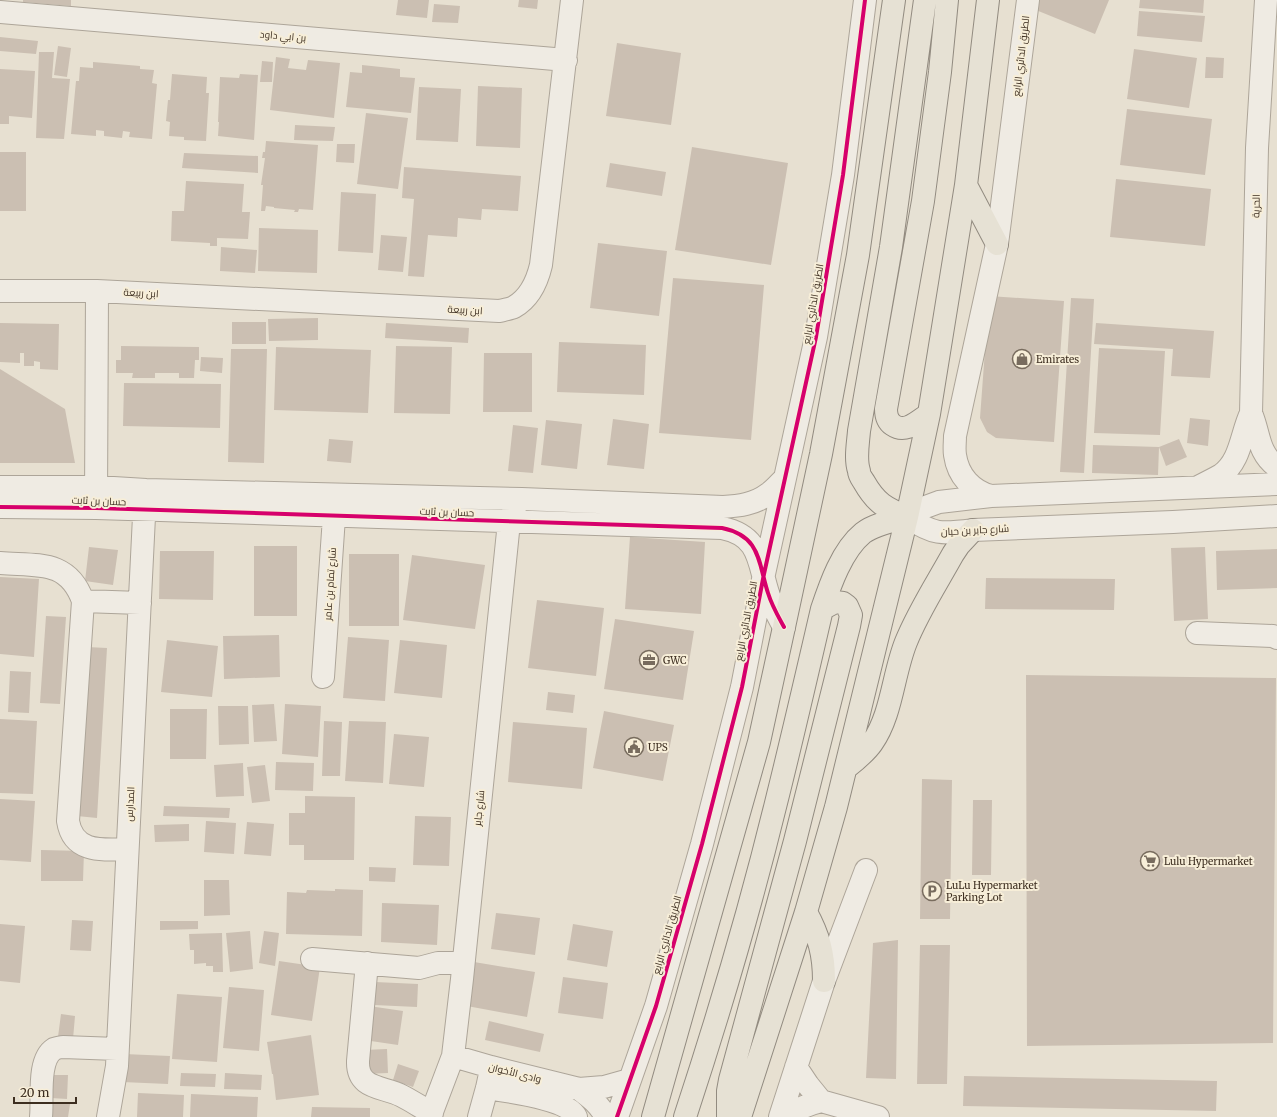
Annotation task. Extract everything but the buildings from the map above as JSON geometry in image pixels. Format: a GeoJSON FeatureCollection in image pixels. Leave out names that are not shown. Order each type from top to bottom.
{"type":"FeatureCollection","features":[{"type":"Feature","properties":{"kind":"main road"},"geometry":{"type":"LineString","coordinates":[[653,1117],[758,742],[784,627],[821,454],[858,255],[894,0]]}},
{"type":"Feature","properties":{"kind":"main road"},"geometry":{"type":"LineString","coordinates":[[906,517],[891,511],[876,501],[859,473],[858,447],[859,431],[891,247],[925,0]]}},
{"type":"Feature","properties":{"kind":"main road"},"geometry":{"type":"LineString","coordinates":[[929,414],[904,429],[896,428],[890,423],[886,416],[886,409],[923,201],[948,0]]}},
{"type":"Feature","properties":{"kind":"main road"},"geometry":{"type":"LineString","coordinates":[[740,1117],[806,912],[846,768],[929,414],[966,185],[988,0]]}},
{"type":"Feature","properties":{"kind":"main road"},"geometry":{"type":"LineString","coordinates":[[986,23],[1004,0]]}},
{"type":"Feature","properties":{"kind":"main road"},"geometry":{"type":"LineString","coordinates":[[966,185],[997,244]]}},
{"type":"Feature","properties":{"kind":"main road"},"geometry":{"type":"LineString","coordinates":[[685,1117],[750,904],[776,804],[828,589],[850,548],[863,534],[877,526],[906,517]]}},
{"type":"Feature","properties":{"kind":"main road"},"geometry":{"type":"LineString","coordinates":[[846,768],[861,756],[869,747],[881,726],[901,656],[910,632],[953,554],[973,530]]}},
{"type":"Feature","properties":{"kind":"main road"},"geometry":{"type":"LineString","coordinates":[[728,1117],[728,1091],[730,1080],[795,841],[849,626],[851,615],[847,606],[843,603],[835,602],[822,609]]}},
{"type":"Feature","properties":{"kind":"main road"},"geometry":{"type":"LineString","coordinates":[[806,912],[818,938],[822,952],[824,981]]}},
{"type":"Feature","properties":{"kind":"street","name":"ابن ربيعة"},"geometry":{"type":"LineString","coordinates":[[0,291],[97,291],[499,311],[514,307],[526,298],[536,283],[541,265],[572,0]]}},
{"type":"Feature","properties":{"kind":"street","name":"الطريق الدائري الرابع"},"geometry":{"type":"LineString","coordinates":[[617,1117],[656,1006],[702,844],[742,687],[784,479],[816,336],[841,190],[865,0]]}},
{"type":"Feature","properties":{"kind":"street","name":"الطريق الدائري الرابع"},"geometry":{"type":"LineString","coordinates":[[991,496],[980,493],[969,485],[959,470],[955,455],[955,436],[997,244],[1028,0]]}},
{"type":"Feature","properties":{"kind":"street","name":"الحرية"},"geometry":{"type":"LineString","coordinates":[[1266,0],[1257,148],[1251,413],[1256,425],[1261,448],[1271,463],[1277,467]]}},
{"type":"Feature","properties":{"kind":"street","name":"بن ابي داود"},"geometry":{"type":"LineString","coordinates":[[0,12],[566,60]]}},
{"type":"Feature","properties":{"kind":"street"},"geometry":{"type":"LineString","coordinates":[[96,508],[97,291]]}},
{"type":"Feature","properties":{"kind":"street","name":"الحرية"},"geometry":{"type":"LineString","coordinates":[[1196,488],[1221,474],[1233,462],[1240,448],[1246,423],[1251,413]]}},
{"type":"Feature","properties":{"kind":"street","name":"حسان بن ثابت"},"geometry":{"type":"LineString","coordinates":[[0,507],[96,508],[145,500],[348,495],[522,499],[723,507],[739,506],[756,501],[769,494],[784,479]]}},
{"type":"Feature","properties":{"kind":"street"},"geometry":{"type":"LineString","coordinates":[[906,517],[928,505],[940,502],[991,496],[1277,484]]}},
{"type":"Feature","properties":{"kind":"street","name":"حسان بن ثابت"},"geometry":{"type":"LineString","coordinates":[[0,487],[97,487],[145,500],[334,517],[722,528],[734,531],[744,536],[752,544],[758,555],[768,594],[784,627]]}},
{"type":"Feature","properties":{"kind":"street","name":"شارع تمام بن عامر"},"geometry":{"type":"LineString","coordinates":[[323,677],[334,517],[338,506],[348,495]]}},
{"type":"Feature","properties":{"kind":"street","name":"شارع جابر"},"geometry":{"type":"LineString","coordinates":[[432,1111],[453,1056],[509,522],[512,513],[522,499]]}},
{"type":"Feature","properties":{"kind":"street","name":"المدارس"},"geometry":{"type":"LineString","coordinates":[[108,1117],[117,1066],[145,500]]}},
{"type":"Feature","properties":{"kind":"street","name":"شارع جابر بن حيان"},"geometry":{"type":"LineString","coordinates":[[906,517],[920,526],[934,532],[947,533],[973,530],[1173,522],[1277,516]]}},
{"type":"Feature","properties":{"kind":"street"},"geometry":{"type":"LineString","coordinates":[[0,564],[47,566],[60,570],[70,578],[78,588],[82,601],[68,821],[69,829],[73,837],[86,847],[102,850],[128,849]]}},
{"type":"Feature","properties":{"kind":"street"},"geometry":{"type":"LineString","coordinates":[[82,601],[140,603]]}},
{"type":"Feature","properties":{"kind":"street"},"geometry":{"type":"LineString","coordinates":[[1197,633],[1269,635],[1277,638]]}},
{"type":"Feature","properties":{"kind":"street"},"geometry":{"type":"LineString","coordinates":[[780,1117],[824,981],[866,870]]}},
{"type":"Feature","properties":{"kind":"street"},"geometry":{"type":"LineString","coordinates":[[312,958],[419,968],[438,976],[462,971]]}},
{"type":"Feature","properties":{"kind":"street"},"geometry":{"type":"LineString","coordinates":[[367,963],[358,1061],[360,1073],[367,1082],[373,1086],[402,1096],[432,1111]]}},
{"type":"Feature","properties":{"kind":"street"},"geometry":{"type":"LineString","coordinates":[[41,1117],[44,1063],[48,1055],[55,1048],[79,1047],[117,1049]]}},
{"type":"Feature","properties":{"kind":"street","name":"وادى الأخوان"},"geometry":{"type":"LineString","coordinates":[[453,1056],[489,1077],[578,1089],[604,1087],[629,1080]]}},
{"type":"Feature","properties":{"kind":"street"},"geometry":{"type":"LineString","coordinates":[[796,1067],[821,1101]]}},
{"type":"Feature","properties":{"kind":"street"},"geometry":{"type":"LineString","coordinates":[[479,1117],[489,1077],[551,1100],[574,1113],[576,1117]]}},
{"type":"Feature","properties":{"kind":"street","name":"وادى الأخوان"},"geometry":{"type":"LineString","coordinates":[[578,1089],[591,1097],[601,1108],[606,1117]]}},
{"type":"Feature","properties":{"kind":"street"},"geometry":{"type":"LineString","coordinates":[[788,1117],[807,1105],[821,1101],[878,1117]]}},
{"type":"Feature","properties":{"kind":"cycle path"},"geometry":{"type":"LineString","coordinates":[[617,1117],[656,1006],[702,844],[742,687],[764,574],[816,337],[843,175],[865,0]]}},
{"type":"Feature","properties":{"kind":"cycle path"},"geometry":{"type":"LineString","coordinates":[[0,507],[96,508],[722,528],[735,532],[744,537],[751,544],[756,552],[771,602],[784,627]]}},
{"type":"Feature","properties":{"kind":"place","name":"Emirates"},"geometry":{"type":"Point","coordinates":[1022,359]}},
{"type":"Feature","properties":{"kind":"place","name":"GWC"},"geometry":{"type":"Point","coordinates":[649,660]}},
{"type":"Feature","properties":{"kind":"place","name":"UPS"},"geometry":{"type":"Point","coordinates":[634,747]}},
{"type":"Feature","properties":{"kind":"place","name":"Lulu Hypermarket"},"geometry":{"type":"Point","coordinates":[1150,861]}},
{"type":"Feature","properties":{"kind":"place","name":"LuLu Hypermarket Parking Lot"},"geometry":{"type":"Point","coordinates":[932,891]}}]}
